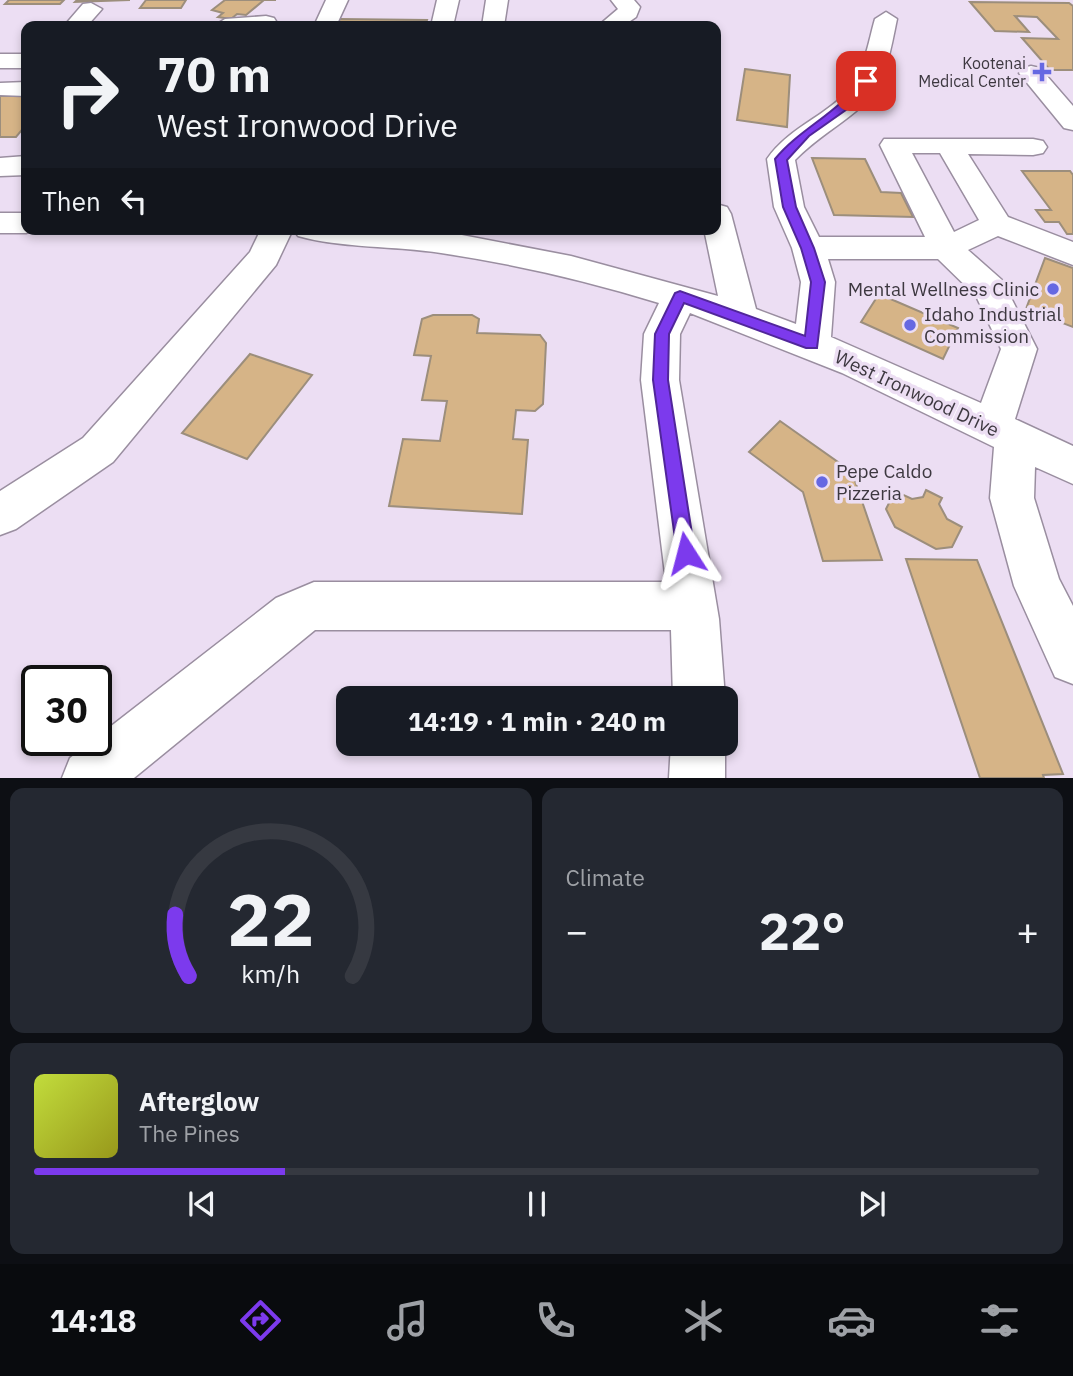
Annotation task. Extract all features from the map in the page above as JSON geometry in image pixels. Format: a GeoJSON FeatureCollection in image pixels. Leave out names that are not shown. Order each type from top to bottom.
{"type":"FeatureCollection","features":[{"type":"Feature","properties":{"kind":"street"},"geometry":{"type":"LineString","coordinates":[[326,21],[337,0]]}},
{"type":"Feature","properties":{"kind":"street"},"geometry":{"type":"LineString","coordinates":[[443,21],[448,0]]}},
{"type":"Feature","properties":{"kind":"street"},"geometry":{"type":"LineString","coordinates":[[494,21],[497,0]]}},
{"type":"Feature","properties":{"kind":"street"},"geometry":{"type":"LineString","coordinates":[[616,21],[628,12],[629,7],[622,0]]}},
{"type":"Feature","properties":{"kind":"street"},"geometry":{"type":"LineString","coordinates":[[80,21],[91,9]]}},
{"type":"Feature","properties":{"kind":"street"},"geometry":{"type":"LineString","coordinates":[[812,344],[818,282],[808,248],[789,207],[781,159],[805,134],[856,98],[875,64],[886,19]]}},
{"type":"Feature","properties":{"kind":"street"},"geometry":{"type":"LineString","coordinates":[[0,61],[21,61]]}},
{"type":"Feature","properties":{"kind":"street"},"geometry":{"type":"LineString","coordinates":[[1031,73],[1073,122]]}},
{"type":"Feature","properties":{"kind":"street"},"geometry":{"type":"LineString","coordinates":[[1032,147],[894,145],[946,248],[990,289],[1019,349],[1003,433],[1012,498],[1038,586],[1073,659]]}},
{"type":"Feature","properties":{"kind":"street"},"geometry":{"type":"LineString","coordinates":[[949,145],[997,224],[1073,254]]}},
{"type":"Feature","properties":{"kind":"street"},"geometry":{"type":"LineString","coordinates":[[0,167],[21,167]]}},
{"type":"Feature","properties":{"kind":"street"},"geometry":{"type":"LineString","coordinates":[[0,223],[21,223]]}},
{"type":"Feature","properties":{"kind":"street"},"geometry":{"type":"LineString","coordinates":[[808,248],[946,248],[997,224]]}},
{"type":"Feature","properties":{"kind":"street"},"geometry":{"type":"LineString","coordinates":[[0,515],[97,450],[264,257],[274,235]]}},
{"type":"Feature","properties":{"kind":"street"},"geometry":{"type":"LineString","coordinates":[[721,235],[740,317]]}},
{"type":"Feature","properties":{"kind":"street","name":"West Ironwood Drive"},"geometry":{"type":"LineString","coordinates":[[450,236],[680,296],[740,317],[812,344],[1073,466]]}},
{"type":"Feature","properties":{"kind":"street"},"geometry":{"type":"LineString","coordinates":[[680,296],[662,334],[660,380],[693,606],[698,686]]}},
{"type":"Feature","properties":{"kind":"street"},"geometry":{"type":"LineString","coordinates":[[90,778],[293,615],[314,606],[693,606]]}},
{"type":"Feature","properties":{"kind":"street"},"geometry":{"type":"LineString","coordinates":[[697,778],[698,756]]}},
{"type":"Feature","properties":{"kind":"building"},"geometry":{"type":"Polygon","coordinates":[[[9,0],[64,0],[60,4],[5,4],[9,0]]]}},
{"type":"Feature","properties":{"kind":"building"},"geometry":{"type":"Polygon","coordinates":[[[77,0],[130,0],[75,2],[77,0]]]}},
{"type":"Feature","properties":{"kind":"building"},"geometry":{"type":"Polygon","coordinates":[[[146,0],[186,0],[181,8],[140,8],[146,0]]]}},
{"type":"Feature","properties":{"kind":"building"},"geometry":{"type":"Polygon","coordinates":[[[225,0],[264,0],[246,15],[237,14],[231,19],[218,17],[223,13],[212,10],[225,0]]]}},
{"type":"Feature","properties":{"kind":"building"},"geometry":{"type":"Polygon","coordinates":[[[970,2],[1069,3],[1073,6],[1073,70],[1050,70],[1022,38],[1058,39],[1037,17],[1015,16],[1029,32],[995,31],[970,2]]]}},
{"type":"Feature","properties":{"kind":"building"},"geometry":{"type":"Polygon","coordinates":[[[339,19],[427,20],[427,21],[338,21],[339,19]]]}},
{"type":"Feature","properties":{"kind":"building"},"geometry":{"type":"Polygon","coordinates":[[[745,69],[790,75],[787,127],[737,120],[745,69]]]}},
{"type":"Feature","properties":{"kind":"building"},"geometry":{"type":"Polygon","coordinates":[[[0,96],[21,96],[21,131],[16,137],[0,137],[0,96]]]}},
{"type":"Feature","properties":{"kind":"building"},"geometry":{"type":"Polygon","coordinates":[[[812,158],[865,159],[881,192],[901,193],[913,217],[834,215],[812,158]]]}},
{"type":"Feature","properties":{"kind":"building"},"geometry":{"type":"Polygon","coordinates":[[[1022,171],[1070,171],[1073,175],[1073,234],[1067,234],[1059,222],[1045,222],[1036,210],[1051,210],[1022,171]]]}},
{"type":"Feature","properties":{"kind":"building","name":"Mental Wellness Clinic"},"geometry":{"type":"Polygon","coordinates":[[[1045,258],[1073,268],[1073,327],[1026,309],[1045,258]]]}},
{"type":"Feature","properties":{"kind":"building","name":"Idaho Industrial Commission"},"geometry":{"type":"Polygon","coordinates":[[[879,294],[958,328],[943,359],[861,322],[879,294]]]}},
{"type":"Feature","properties":{"kind":"building"},"geometry":{"type":"Polygon","coordinates":[[[433,315],[472,315],[479,319],[477,333],[540,335],[546,343],[543,404],[535,411],[516,410],[513,439],[528,440],[522,514],[389,506],[403,439],[440,441],[447,401],[422,400],[431,356],[414,355],[422,319],[433,315]]]}},
{"type":"Feature","properties":{"kind":"building"},"geometry":{"type":"Polygon","coordinates":[[[250,354],[312,375],[247,459],[182,433],[250,354]]]}},
{"type":"Feature","properties":{"kind":"building","name":"Pepe Caldo Pizzeria"},"geometry":{"type":"Polygon","coordinates":[[[780,421],[852,472],[882,560],[823,561],[803,492],[749,452],[780,421]]]}},
{"type":"Feature","properties":{"kind":"building"},"geometry":{"type":"Polygon","coordinates":[[[926,490],[942,498],[939,504],[947,519],[962,527],[952,547],[936,549],[895,527],[886,509],[895,491],[912,499],[923,497],[926,490]]]}},
{"type":"Feature","properties":{"kind":"building"},"geometry":{"type":"Polygon","coordinates":[[[906,559],[977,560],[1063,774],[1043,775],[1044,778],[980,778],[906,559]]]}},
{"type":"Feature","properties":{"kind":"place","name":"Kootenai Medical Center"},"geometry":{"type":"Point","coordinates":[1042,72]}},
{"type":"Feature","properties":{"kind":"place","name":"Mental Wellness Clinic"},"geometry":{"type":"Point","coordinates":[1053,289]}},
{"type":"Feature","properties":{"kind":"place","name":"Idaho Industrial Commission"},"geometry":{"type":"Point","coordinates":[910,325]}},
{"type":"Feature","properties":{"kind":"place","name":"Pepe Caldo Pizzeria"},"geometry":{"type":"Point","coordinates":[822,482]}},
{"type":"Feature","properties":{"kind":"route"},"geometry":{"type":"LineString","coordinates":[[686,553],[660,380],[662,334],[680,296],[812,344],[818,282],[808,248],[789,207],[781,159],[805,134],[856,98],[866,81]]}}]}
